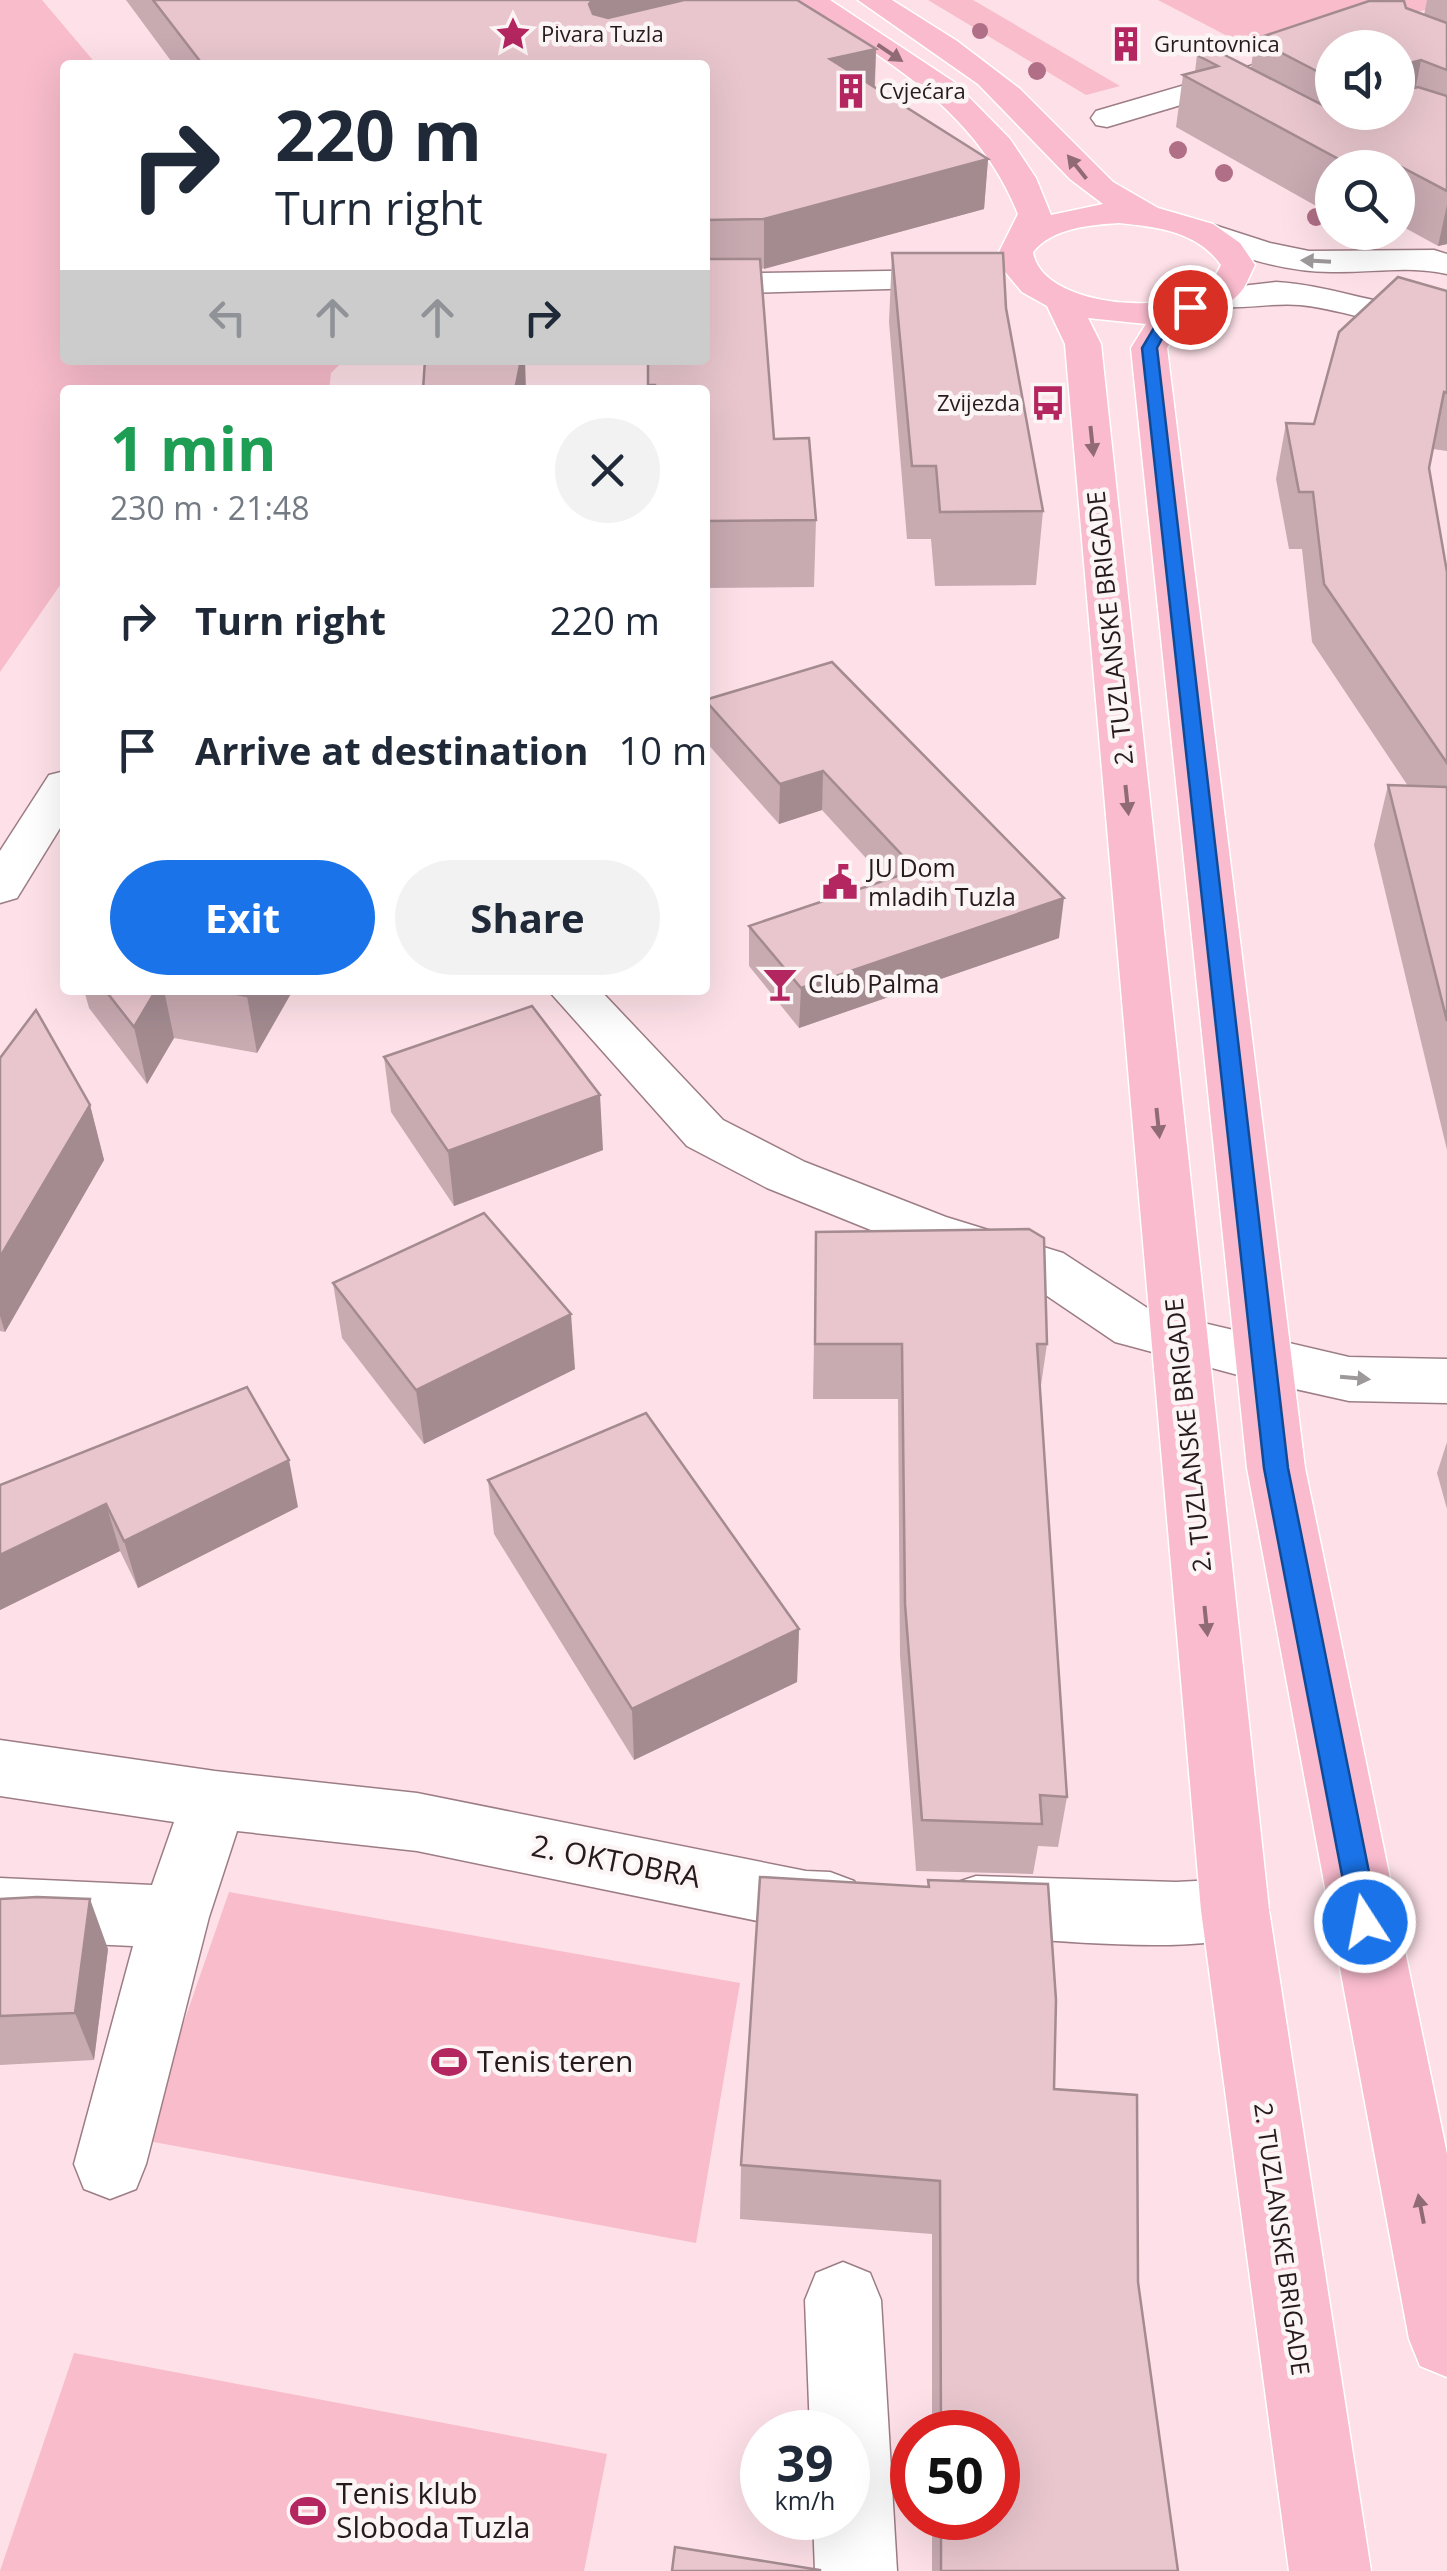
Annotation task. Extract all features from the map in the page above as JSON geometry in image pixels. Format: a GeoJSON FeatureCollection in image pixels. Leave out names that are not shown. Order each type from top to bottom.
{"type":"FeatureCollection","features":[{"type":"Feature","properties":{"kind":"main road"},"geometry":{"type":"LineString","coordinates":[[872,0],[986,76],[1104,194],[1149,216],[1208,233],[1228,248],[1238,264],[1234,282],[1160,329],[1150,348],[1276,1468],[1447,2338]]}},
{"type":"Feature","properties":{"kind":"main road"},"geometry":{"type":"LineString","coordinates":[[808,3],[940,86],[966,110],[1008,160],[1029,195],[1035,214],[1021,246]]}},
{"type":"Feature","properties":{"kind":"main road"},"geometry":{"type":"LineString","coordinates":[[1021,246],[1062,219],[1119,213],[1149,216]]}},
{"type":"Feature","properties":{"kind":"main road","name":"2. TUZLANSKE BRIGADE"},"geometry":{"type":"LineString","coordinates":[[1021,246],[1020,270],[1047,292],[1083,344],[1236,1910],[1330,2571]]}},
{"type":"Feature","properties":{"kind":"main road"},"geometry":{"type":"LineString","coordinates":[[1047,292],[1125,313],[1204,302]]}},
{"type":"Feature","properties":{"kind":"street"},"geometry":{"type":"LineString","coordinates":[[1106,118],[1315,56]]}},
{"type":"Feature","properties":{"kind":"street"},"geometry":{"type":"LineString","coordinates":[[1212,87],[1244,105]]}},
{"type":"Feature","properties":{"kind":"street"},"geometry":{"type":"LineString","coordinates":[[1208,233],[1288,260],[1345,262],[1407,256],[1447,264]]}},
{"type":"Feature","properties":{"kind":"street"},"geometry":{"type":"LineString","coordinates":[[973,281],[1021,246]]}},
{"type":"Feature","properties":{"kind":"street"},"geometry":{"type":"LineString","coordinates":[[710,284],[973,281],[1047,292]]}},
{"type":"Feature","properties":{"kind":"street"},"geometry":{"type":"LineString","coordinates":[[1204,302],[1282,292],[1335,300],[1402,320],[1447,320]]}},
{"type":"Feature","properties":{"kind":"street"},"geometry":{"type":"LineString","coordinates":[[0,888],[60,792]]}},
{"type":"Feature","properties":{"kind":"street"},"geometry":{"type":"LineString","coordinates":[[577,995],[705,1133],[786,1175],[927,1231],[1044,1267],[1135,1327],[1264,1361],[1349,1378],[1447,1381]]}},
{"type":"Feature","properties":{"kind":"street","name":"2. OKTOBRA"},"geometry":{"type":"LineString","coordinates":[[0,1768],[215,1800],[417,1822],[806,1901],[1176,1913],[1236,1910]]}},
{"type":"Feature","properties":{"kind":"street"},"geometry":{"type":"LineString","coordinates":[[110,2164],[175,1917],[215,1800]]}},
{"type":"Feature","properties":{"kind":"street"},"geometry":{"type":"LineString","coordinates":[[0,1909],[175,1917]]}},
{"type":"Feature","properties":{"kind":"street"},"geometry":{"type":"LineString","coordinates":[[843,2300],[856,2571]]}},
{"type":"Feature","properties":{"kind":"shaded area"},"geometry":{"type":"Polygon","coordinates":[[[0,0],[42,0],[93,60],[60,60],[60,365],[339,365],[331,373],[330,385],[60,385],[60,585],[0,672],[0,0]]]}},
{"type":"Feature","properties":{"kind":"shaded area"},"geometry":{"type":"Polygon","coordinates":[[[928,0],[973,0],[1120,86],[1086,95],[928,0]]]}},
{"type":"Feature","properties":{"kind":"shaded area"},"geometry":{"type":"Polygon","coordinates":[[[1158,0],[1428,0],[1440,6],[1351,30],[1315,30],[1315,40],[1262,54],[1158,0]]]}},
{"type":"Feature","properties":{"kind":"shaded area","name":"Tenis teren"},"geometry":{"type":"Polygon","coordinates":[[[229,1892],[740,1983],[696,2243],[143,2140],[229,1892]]]}},
{"type":"Feature","properties":{"kind":"shaded area","name":"Tenis klub Sloboda Tuzla"},"geometry":{"type":"Polygon","coordinates":[[[74,2353],[607,2454],[584,2571],[0,2571],[74,2353]]]}},
{"type":"Feature","properties":{"kind":"building"},"geometry":{"type":"Polygon","coordinates":[[[153,0],[593,0],[589,4],[593,14],[608,18],[684,0],[797,0],[876,49],[830,59],[988,159],[764,219],[710,220],[710,60],[199,60],[153,0]]]}},
{"type":"Feature","properties":{"kind":"building"},"geometry":{"type":"Polygon","coordinates":[[[1369,1],[1404,1],[1406,8],[1447,23],[1447,70],[1421,60],[1415,62],[1415,30],[1315,30],[1315,70],[1255,39],[1369,1]]]}},
{"type":"Feature","properties":{"kind":"building"},"geometry":{"type":"Polygon","coordinates":[[[1215,50],[1315,101],[1315,130],[1415,130],[1415,88],[1447,96],[1447,191],[1415,174],[1415,150],[1322,150],[1183,75],[1218,66],[1197,55],[1215,50]]]}},
{"type":"Feature","properties":{"kind":"building"},"geometry":{"type":"Polygon","coordinates":[[[892,253],[1003,253],[1006,308],[1043,511],[940,512],[936,466],[912,466],[892,253]]]}},
{"type":"Feature","properties":{"kind":"building"},"geometry":{"type":"Polygon","coordinates":[[[710,259],[760,259],[774,439],[809,438],[816,520],[710,521],[710,385],[648,385],[648,365],[710,365],[710,259]]]}},
{"type":"Feature","properties":{"kind":"building"},"geometry":{"type":"Polygon","coordinates":[[[1398,277],[1447,291],[1447,393],[1444,392],[1429,468],[1447,572],[1447,763],[1324,584],[1313,492],[1299,492],[1286,423],[1314,424],[1339,332],[1398,277]]]}},
{"type":"Feature","properties":{"kind":"building"},"geometry":{"type":"Polygon","coordinates":[[[425,365],[520,365],[516,385],[423,385],[425,365]]]}},
{"type":"Feature","properties":{"kind":"building"},"geometry":{"type":"Polygon","coordinates":[[[832,662],[1064,898],[801,988],[749,926],[916,870],[823,771],[780,784],[710,706],[710,699],[832,662]]]}},
{"type":"Feature","properties":{"kind":"building"},"geometry":{"type":"Polygon","coordinates":[[[1388,785],[1447,787],[1447,1021],[1388,785]]]}},
{"type":"Feature","properties":{"kind":"building"},"geometry":{"type":"Polygon","coordinates":[[[109,995],[153,995],[134,1027],[109,995]]]}},
{"type":"Feature","properties":{"kind":"building"},"geometry":{"type":"Polygon","coordinates":[[[532,1006],[600,1095],[448,1151],[384,1057],[532,1006]]]}},
{"type":"Feature","properties":{"kind":"building"},"geometry":{"type":"Polygon","coordinates":[[[36,1010],[90,1105],[0,1257],[0,1058],[36,1010]]]}},
{"type":"Feature","properties":{"kind":"building"},"geometry":{"type":"Polygon","coordinates":[[[484,1213],[571,1314],[416,1390],[333,1283],[484,1213]]]}},
{"type":"Feature","properties":{"kind":"building"},"geometry":{"type":"Polygon","coordinates":[[[1029,1229],[1044,1238],[1047,1344],[1037,1344],[1067,1797],[1040,1795],[1042,1824],[922,1820],[905,1604],[902,1344],[815,1344],[816,1232],[1029,1229]]]}},
{"type":"Feature","properties":{"kind":"building"},"geometry":{"type":"Polygon","coordinates":[[[247,1387],[289,1460],[124,1541],[106,1504],[0,1555],[0,1485],[247,1387]]]}},
{"type":"Feature","properties":{"kind":"building"},"geometry":{"type":"Polygon","coordinates":[[[646,1413],[799,1629],[632,1709],[488,1480],[646,1413]]]}},
{"type":"Feature","properties":{"kind":"building"},"geometry":{"type":"Polygon","coordinates":[[[760,1877],[929,1887],[928,1880],[1048,1884],[1056,2000],[1054,2089],[1137,2095],[1138,2282],[1178,2571],[941,2571],[941,2540],[1020,2540],[1020,2410],[941,2410],[940,2181],[741,2165],[760,1877]]]}},
{"type":"Feature","properties":{"kind":"building"},"geometry":{"type":"Polygon","coordinates":[[[0,1899],[90,1899],[75,2013],[0,2016],[0,1899]]]}},
{"type":"Feature","properties":{"kind":"building"},"geometry":{"type":"Polygon","coordinates":[[[675,2547],[820,2570],[820,2571],[672,2571],[675,2547]]]}},
{"type":"Feature","properties":{"kind":"place","name":"Pivara Tuzla"},"geometry":{"type":"Point","coordinates":[513,34]}},
{"type":"Feature","properties":{"kind":"place","name":"Gruntovnica"},"geometry":{"type":"Point","coordinates":[1126,44]}},
{"type":"Feature","properties":{"kind":"place","name":"Cvjećara"},"geometry":{"type":"Point","coordinates":[851,91]}},
{"type":"Feature","properties":{"kind":"place","name":"Zvijezda"},"geometry":{"type":"Point","coordinates":[1048,403]}},
{"type":"Feature","properties":{"kind":"place","name":"JU Dom mladih Tuzla"},"geometry":{"type":"Point","coordinates":[840,882]}},
{"type":"Feature","properties":{"kind":"place","name":"Club Palma"},"geometry":{"type":"Point","coordinates":[780,984]}},
{"type":"Feature","properties":{"kind":"place","name":"Tenis teren"},"geometry":{"type":"Point","coordinates":[449,2062]}},
{"type":"Feature","properties":{"kind":"place","name":"Tenis klub Sloboda Tuzla"},"geometry":{"type":"Point","coordinates":[308,2511]}},
{"type":"Feature","properties":{"kind":"route"},"geometry":{"type":"LineString","coordinates":[[1190,307],[1160,329],[1150,348],[1276,1468],[1365,1922]]}}]}
